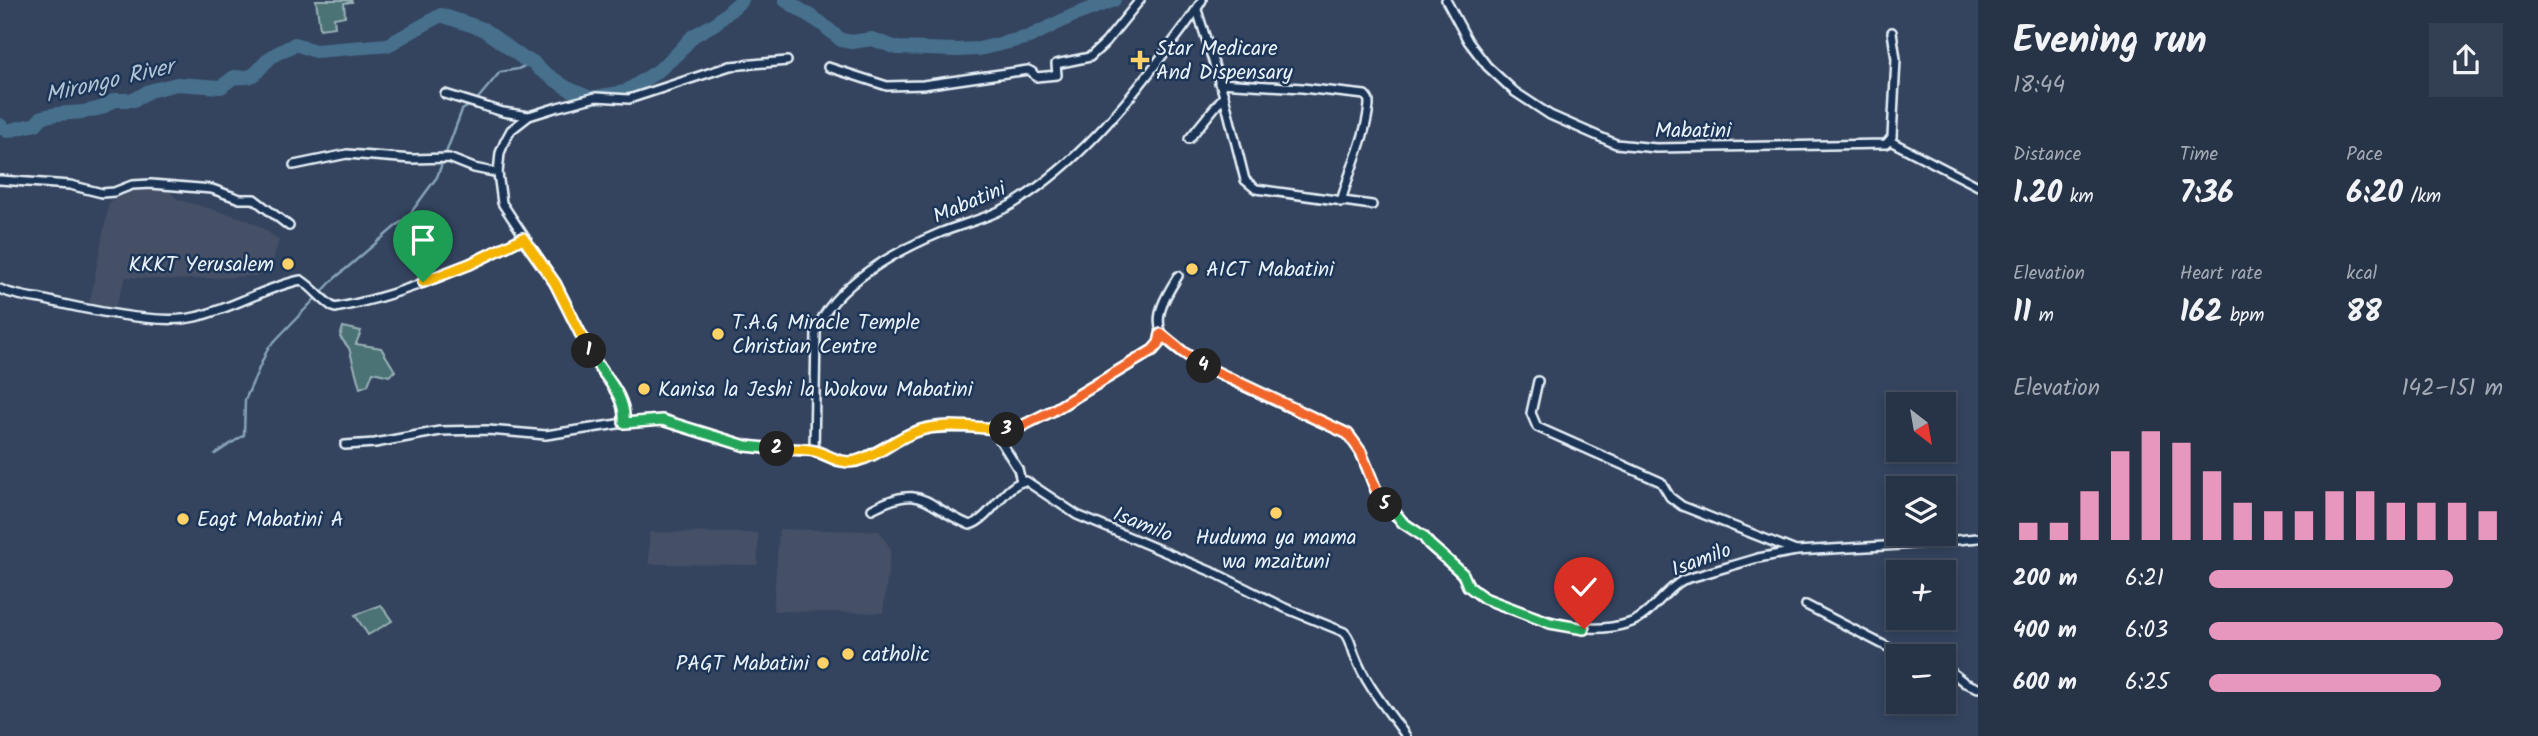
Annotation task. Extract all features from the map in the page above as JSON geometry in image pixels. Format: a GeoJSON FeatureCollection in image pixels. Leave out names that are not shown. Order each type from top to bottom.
{"type":"FeatureCollection","features":[{"type":"Feature","properties":{"kind":"street"},"geometry":{"type":"LineString","coordinates":[[828,67],[887,86],[923,85],[1028,70],[1036,77],[1057,75],[1056,64],[1082,60],[1098,50],[1140,0]]}},
{"type":"Feature","properties":{"kind":"street","name":"Mabatini"},"geometry":{"type":"LineString","coordinates":[[814,451],[816,332],[821,318],[834,302],[846,289],[896,254],[1014,203],[1047,179],[1121,110],[1202,0]]}},
{"type":"Feature","properties":{"kind":"street","name":"Mabatini"},"geometry":{"type":"LineString","coordinates":[[1446,0],[1468,41],[1487,66],[1516,92],[1550,115],[1616,144],[1656,148],[1883,145],[1890,141]]}},
{"type":"Feature","properties":{"kind":"street"},"geometry":{"type":"LineString","coordinates":[[1196,10],[1224,96],[1242,170],[1249,185],[1256,189],[1372,205]]}},
{"type":"Feature","properties":{"kind":"street"},"geometry":{"type":"LineString","coordinates":[[1892,32],[1896,59],[1890,141],[1978,186]]}},
{"type":"Feature","properties":{"kind":"street"},"geometry":{"type":"LineString","coordinates":[[624,423],[624,406],[614,387],[597,366],[555,283],[502,203],[498,173],[500,153],[505,141],[511,130],[529,116],[596,97],[629,99],[730,66],[787,61]]}},
{"type":"Feature","properties":{"kind":"street"},"geometry":{"type":"LineString","coordinates":[[1219,83],[1365,95],[1369,104],[1341,202]]}},
{"type":"Feature","properties":{"kind":"street"},"geometry":{"type":"LineString","coordinates":[[444,94],[503,112],[529,116]]}},
{"type":"Feature","properties":{"kind":"street"},"geometry":{"type":"LineString","coordinates":[[1189,139],[1224,96]]}},
{"type":"Feature","properties":{"kind":"street"},"geometry":{"type":"LineString","coordinates":[[294,166],[347,154],[412,159],[449,158],[474,168],[498,173]]}},
{"type":"Feature","properties":{"kind":"street"},"geometry":{"type":"LineString","coordinates":[[0,180],[70,186],[102,193],[139,184],[212,188],[240,199],[254,199],[289,226]]}},
{"type":"Feature","properties":{"kind":"street"},"geometry":{"type":"LineString","coordinates":[[0,289],[113,313],[151,318],[192,318],[235,306],[286,283],[301,280],[313,287],[327,304],[335,308],[384,296],[423,282],[470,264],[523,238]]}},
{"type":"Feature","properties":{"kind":"street"},"geometry":{"type":"LineString","coordinates":[[345,444],[375,443],[440,430],[546,435],[662,420],[746,446],[814,451],[837,461],[856,461],[917,431],[949,428],[1006,430],[1018,428],[1052,411],[1153,350],[1159,343],[1161,334],[1161,311],[1178,276]]}},
{"type":"Feature","properties":{"kind":"street","name":"Isamilo"},"geometry":{"type":"LineString","coordinates":[[1161,334],[1200,364],[1348,434],[1361,452],[1380,500],[1463,574],[1468,586],[1484,598],[1550,623],[1584,629],[1632,622],[1646,613],[1672,586],[1683,580],[1758,558],[1796,551],[1978,538]]}},
{"type":"Feature","properties":{"kind":"street"},"geometry":{"type":"LineString","coordinates":[[1538,381],[1531,413],[1536,427],[1661,482],[1670,497],[1682,506],[1796,551]]}},
{"type":"Feature","properties":{"kind":"street"},"geometry":{"type":"LineString","coordinates":[[872,509],[893,498],[908,495],[970,525],[980,520],[1021,481],[1018,469],[993,429]]}},
{"type":"Feature","properties":{"kind":"street","name":"Isamilo"},"geometry":{"type":"LineString","coordinates":[[1021,481],[1032,484],[1088,520],[1217,574],[1285,608],[1344,632],[1350,639],[1356,659],[1372,691],[1406,736]]}},
{"type":"Feature","properties":{"kind":"street"},"geometry":{"type":"LineString","coordinates":[[1806,605],[1886,646]]}},
{"type":"Feature","properties":{"kind":"street"},"geometry":{"type":"LineString","coordinates":[[1956,676],[1978,688]]}},
{"type":"Feature","properties":{"kind":"shaded area"},"geometry":{"type":"Polygon","coordinates":[[[129,186],[166,188],[177,199],[246,219],[264,229],[279,240],[271,267],[257,276],[173,280],[126,277],[115,308],[89,306],[109,203],[129,186]]]}},
{"type":"Feature","properties":{"kind":"shaded area"},"geometry":{"type":"Polygon","coordinates":[[[779,529],[879,531],[891,549],[883,613],[773,611],[779,529]]]}},
{"type":"Feature","properties":{"kind":"shaded area"},"geometry":{"type":"Polygon","coordinates":[[[649,532],[758,533],[758,565],[649,564],[649,532]]]}},
{"type":"Feature","properties":{"kind":"green space"},"geometry":{"type":"Polygon","coordinates":[[[316,0],[352,2],[344,3],[345,16],[334,18],[335,27],[320,29],[316,0]]]}},
{"type":"Feature","properties":{"kind":"green space"},"geometry":{"type":"Polygon","coordinates":[[[343,327],[361,331],[356,344],[381,348],[395,371],[389,376],[373,372],[368,385],[360,388],[349,348],[340,337],[343,327]]]}},
{"type":"Feature","properties":{"kind":"green space"},"geometry":{"type":"Polygon","coordinates":[[[381,605],[392,621],[368,635],[355,615],[381,605]]]}},
{"type":"Feature","properties":{"kind":"waterway","name":"Mirongo River"},"geometry":{"type":"LineString","coordinates":[[0,125],[7,131],[36,124],[42,117],[101,108],[115,100],[134,100],[149,91],[177,84],[221,87],[234,77],[252,76],[270,58],[295,44],[315,51],[388,45],[441,15],[483,29],[567,88],[590,98],[625,92],[658,71],[693,36],[716,23],[742,0]]}},
{"type":"Feature","properties":{"kind":"waterway","name":"Mirongo River"},"geometry":{"type":"LineString","coordinates":[[785,0],[821,23],[841,40],[852,42],[872,39],[897,48],[956,50],[979,49],[1029,37],[1114,0]]}},
{"type":"Feature","properties":{"kind":"waterway"},"geometry":{"type":"LineString","coordinates":[[215,454],[244,435],[245,400],[268,348],[334,279],[410,214],[437,177],[462,110],[475,102],[500,72],[518,69],[533,62]]}},
{"type":"Feature","properties":{"kind":"place","name":"Star Medicare And Dispensary"},"geometry":{"type":"Point","coordinates":[1140,60]}},
{"type":"Feature","properties":{"kind":"place","name":"KKKT Yerusalem"},"geometry":{"type":"Point","coordinates":[288,264]}},
{"type":"Feature","properties":{"kind":"place","name":"AICT Mabatini"},"geometry":{"type":"Point","coordinates":[1192,269]}},
{"type":"Feature","properties":{"kind":"place","name":"T.A.G Miracle Temple Christian Centre"},"geometry":{"type":"Point","coordinates":[718,334]}},
{"type":"Feature","properties":{"kind":"place","name":"Kanisa la Jeshi la Wokovu Mabatini"},"geometry":{"type":"Point","coordinates":[644,389]}},
{"type":"Feature","properties":{"kind":"place","name":"Huduma ya mama wa mzaituni"},"geometry":{"type":"Point","coordinates":[1276,513]}},
{"type":"Feature","properties":{"kind":"place","name":"Eagt Mabatini A"},"geometry":{"type":"Point","coordinates":[183,519]}},
{"type":"Feature","properties":{"kind":"place","name":"catholic"},"geometry":{"type":"Point","coordinates":[848,654]}},
{"type":"Feature","properties":{"kind":"place","name":"PAGT Mabatini"},"geometry":{"type":"Point","coordinates":[823,663]}},
{"type":"Feature","properties":{"kind":"route"},"geometry":{"type":"LineString","coordinates":[[423,282],[494,254],[523,238],[555,283],[597,366],[614,387],[624,406],[624,423],[662,420],[746,446],[814,451],[837,461],[848,462],[869,456],[927,428],[1018,428],[1052,411],[1153,350],[1157,347],[1161,334],[1200,364],[1348,434],[1361,452],[1380,500],[1463,574],[1468,586],[1476,593],[1550,623],[1584,629]]}}]}
